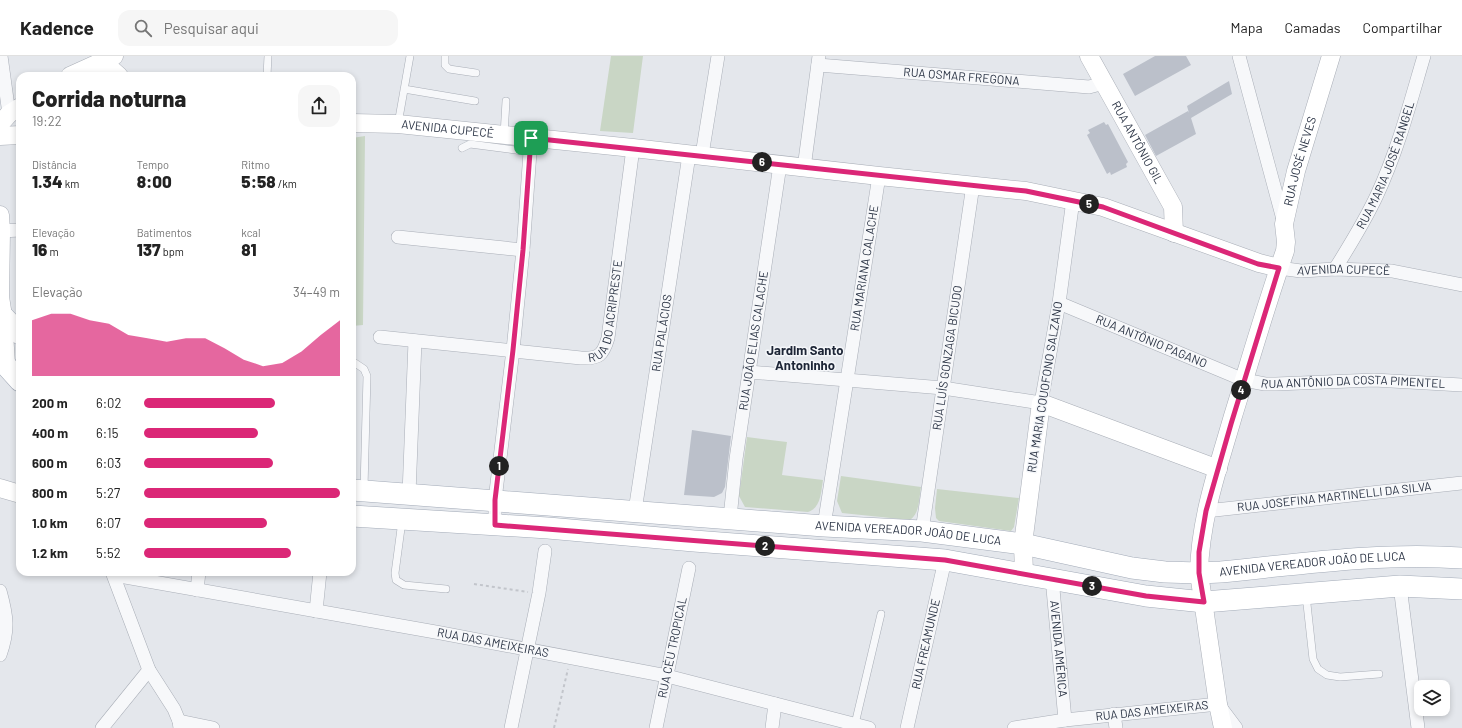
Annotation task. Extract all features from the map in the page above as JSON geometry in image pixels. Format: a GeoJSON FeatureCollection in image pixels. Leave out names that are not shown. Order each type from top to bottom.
{"type":"FeatureCollection","features":[{"type":"Feature","properties":{"kind":"main road"},"geometry":{"type":"LineString","coordinates":[[2,314],[16,330]]}},
{"type":"Feature","properties":{"kind":"main road"},"geometry":{"type":"LineString","coordinates":[[3,362],[16,376]]}},
{"type":"Feature","properties":{"kind":"main road","name":"AVENIDA VEREADOR JOÃO DE LUCA"},"geometry":{"type":"LineString","coordinates":[[358,490],[824,526],[922,531],[1023,544],[1132,568],[1165,572],[1199,573],[1377,557],[1439,556],[1462,558]]}},
{"type":"Feature","properties":{"kind":"main road","name":"AVENIDA VEREADOR JOÃO DE LUCA"},"geometry":{"type":"LineString","coordinates":[[356,516],[495,525],[945,560],[1146,596],[1204,602],[1400,586],[1462,589]]}},
{"type":"Feature","properties":{"kind":"street"},"geometry":{"type":"LineString","coordinates":[[1,56],[10,115]]}},
{"type":"Feature","properties":{"kind":"street","name":"RUA PALÁCIOS"},"geometry":{"type":"LineString","coordinates":[[635,512],[695,155],[718,56]]}},
{"type":"Feature","properties":{"kind":"street","name":"RUA ANTÔNIO GIL"},"geometry":{"type":"LineString","coordinates":[[1089,56],[1173,207],[1174,233]]}},
{"type":"Feature","properties":{"kind":"street"},"geometry":{"type":"LineString","coordinates":[[1239,56],[1284,224]]}},
{"type":"Feature","properties":{"kind":"street","name":"RUA JOSÉ NEVES"},"geometry":{"type":"LineString","coordinates":[[1223,728],[1218,704],[1199,573],[1199,552],[1206,511],[1218,468],[1285,251],[1286,242],[1284,224],[1296,171],[1330,56]]}},
{"type":"Feature","properties":{"kind":"street","name":"RUA MARIA JOSÉ RANGEL"},"geometry":{"type":"LineString","coordinates":[[1335,269],[1377,195],[1395,151],[1424,56]]}},
{"type":"Feature","properties":{"kind":"street"},"geometry":{"type":"LineString","coordinates":[[78,72],[105,58],[116,72]]}},
{"type":"Feature","properties":{"kind":"street"},"geometry":{"type":"LineString","coordinates":[[804,168],[819,61]]}},
{"type":"Feature","properties":{"kind":"street","name":"RUA OSMAR FREGONA"},"geometry":{"type":"LineString","coordinates":[[819,61],[1089,87],[1104,83]]}},
{"type":"Feature","properties":{"kind":"street","name":"AVENIDA CUPECÊ"},"geometry":{"type":"LineString","coordinates":[[356,123],[398,124],[504,135],[530,145],[633,148],[804,168],[1026,191],[1103,207],[1258,264],[1300,271],[1335,269],[1392,271],[1462,285]]}},
{"type":"Feature","properties":{"kind":"street"},"geometry":{"type":"LineString","coordinates":[[0,136],[16,135]]}},
{"type":"Feature","properties":{"kind":"street"},"geometry":{"type":"LineString","coordinates":[[495,525],[495,500],[523,250],[530,145]]}},
{"type":"Feature","properties":{"kind":"street","name":"RUA DO ACRIPRESTE"},"geometry":{"type":"LineString","coordinates":[[380,337],[592,359],[603,350],[608,338],[633,148]]}},
{"type":"Feature","properties":{"kind":"street","name":"RUA JOÃO ELIAS CALACHE"},"geometry":{"type":"LineString","coordinates":[[730,518],[736,458],[780,165]]}},
{"type":"Feature","properties":{"kind":"street","name":"RUA MARIANA CALACHE"},"geometry":{"type":"LineString","coordinates":[[824,526],[879,176]]}},
{"type":"Feature","properties":{"kind":"street","name":"RUA LUÍS GONZAGA BICUDO"},"geometry":{"type":"LineString","coordinates":[[922,531],[973,185]]}},
{"type":"Feature","properties":{"kind":"street","name":"RUA MARIA COUOFONO SALZANO"},"geometry":{"type":"LineString","coordinates":[[1024,574],[1023,544],[1041,403],[1058,303],[1073,200]]}},
{"type":"Feature","properties":{"kind":"street"},"geometry":{"type":"LineString","coordinates":[[3,362],[2,314],[0,297],[1,223],[16,229]]}},
{"type":"Feature","properties":{"kind":"street"},"geometry":{"type":"LineString","coordinates":[[398,236],[523,250]]}},
{"type":"Feature","properties":{"kind":"street","name":"RUA ANTÔNIO PAGANO"},"geometry":{"type":"LineString","coordinates":[[1058,303],[1244,380]]}},
{"type":"Feature","properties":{"kind":"street"},"geometry":{"type":"LineString","coordinates":[[409,494],[415,341]]}},
{"type":"Feature","properties":{"kind":"street"},"geometry":{"type":"LineString","coordinates":[[749,372],[943,388],[1041,403],[1218,468]]}},
{"type":"Feature","properties":{"kind":"street","name":"RUA ANTÔNIO DA COSTA PIMENTEL"},"geometry":{"type":"LineString","coordinates":[[1244,380],[1270,384],[1374,380],[1462,385]]}},
{"type":"Feature","properties":{"kind":"street","name":"RUA JOSEFINA MARTINELLI DA SILVA"},"geometry":{"type":"LineString","coordinates":[[1206,511],[1462,482]]}},
{"type":"Feature","properties":{"kind":"street"},"geometry":{"type":"LineString","coordinates":[[0,488],[16,493]]}},
{"type":"Feature","properties":{"kind":"street"},"geometry":{"type":"LineString","coordinates":[[511,728],[539,593],[545,551]]}},
{"type":"Feature","properties":{"kind":"street","name":"RUA FREAMUNDE"},"geometry":{"type":"LineString","coordinates":[[907,728],[945,560]]}},
{"type":"Feature","properties":{"kind":"street","name":"RUA CÉU TROPICAL"},"geometry":{"type":"LineString","coordinates":[[656,728],[689,568]]}},
{"type":"Feature","properties":{"kind":"street"},"geometry":{"type":"LineString","coordinates":[[114,576],[149,670],[174,709],[180,724],[213,728]]}},
{"type":"Feature","properties":{"kind":"street","name":"RUA DAS AMEIXEIRAS"},"geometry":{"type":"LineString","coordinates":[[124,576],[441,633],[667,676],[869,728]]}},
{"type":"Feature","properties":{"kind":"street"},"geometry":{"type":"LineString","coordinates":[[197,590],[199,576]]}},
{"type":"Feature","properties":{"kind":"street"},"geometry":{"type":"LineString","coordinates":[[316,611],[320,576]]}},
{"type":"Feature","properties":{"kind":"street","name":"AVENIDA AMÉRICA"},"geometry":{"type":"LineString","coordinates":[[1052,578],[1065,720]]}},
{"type":"Feature","properties":{"kind":"street"},"geometry":{"type":"LineString","coordinates":[[1400,586],[1418,728]]}},
{"type":"Feature","properties":{"kind":"street"},"geometry":{"type":"LineString","coordinates":[[0,591],[7,621],[4,643],[0,656]]}},
{"type":"Feature","properties":{"kind":"street"},"geometry":{"type":"LineString","coordinates":[[102,728],[149,670]]}},
{"type":"Feature","properties":{"kind":"street"},"geometry":{"type":"LineString","coordinates":[[772,728],[776,704]]}},
{"type":"Feature","properties":{"kind":"street"},"geometry":{"type":"LineString","coordinates":[[1218,704],[1236,728]]}},
{"type":"Feature","properties":{"kind":"street","name":"RUA DAS AMEIXEIRAS"},"geometry":{"type":"LineString","coordinates":[[1014,728],[1114,714],[1218,704]]}},
{"type":"Feature","properties":{"kind":"street"},"geometry":{"type":"LineString","coordinates":[[1114,714],[1116,728]]}},
{"type":"Feature","properties":{"kind":"lane"},"geometry":{"type":"LineString","coordinates":[[267,72],[268,56]]}},
{"type":"Feature","properties":{"kind":"lane"},"geometry":{"type":"LineString","coordinates":[[398,124],[410,56]]}},
{"type":"Feature","properties":{"kind":"lane"},"geometry":{"type":"LineString","coordinates":[[444,56],[444,65],[449,69],[476,73]]}},
{"type":"Feature","properties":{"kind":"lane"},"geometry":{"type":"LineString","coordinates":[[404,89],[475,100]]}},
{"type":"Feature","properties":{"kind":"lane"},"geometry":{"type":"LineString","coordinates":[[504,135],[506,101]]}},
{"type":"Feature","properties":{"kind":"lane"},"geometry":{"type":"LineString","coordinates":[[462,148],[470,144],[530,145]]}},
{"type":"Feature","properties":{"kind":"lane"},"geometry":{"type":"LineString","coordinates":[[356,364],[364,369],[367,376],[358,490]]}},
{"type":"Feature","properties":{"kind":"lane"},"geometry":{"type":"LineString","coordinates":[[402,519],[395,573],[396,580],[404,585],[446,589]]}},
{"type":"Feature","properties":{"kind":"lane"},"geometry":{"type":"LineString","coordinates":[[1306,593],[1313,659],[1318,669],[1327,675],[1340,677],[1379,674]]}},
{"type":"Feature","properties":{"kind":"lane"},"geometry":{"type":"LineString","coordinates":[[855,724],[881,614]]}},
{"type":"Feature","properties":{"kind":"path"},"geometry":{"type":"LineString","coordinates":[[474,584],[539,593]]}},
{"type":"Feature","properties":{"kind":"path"},"geometry":{"type":"LineString","coordinates":[[554,728],[570,658]]}},
{"type":"Feature","properties":{"kind":"green space"},"geometry":{"type":"Polygon","coordinates":[[[611,56],[643,56],[633,133],[600,131],[611,56]]]}},
{"type":"Feature","properties":{"kind":"green space"},"geometry":{"type":"Polygon","coordinates":[[[365,136],[363,325],[356,326],[356,137],[365,136]]]}},
{"type":"Feature","properties":{"kind":"green space"},"geometry":{"type":"Polygon","coordinates":[[[747,437],[787,442],[782,475],[823,480],[820,499],[816,507],[808,512],[745,507],[739,496],[747,437]]]}},
{"type":"Feature","properties":{"kind":"green space"},"geometry":{"type":"Polygon","coordinates":[[[841,476],[921,487],[916,513],[910,520],[842,513],[837,501],[841,476]]]}},
{"type":"Feature","properties":{"kind":"green space"},"geometry":{"type":"Polygon","coordinates":[[[937,489],[1019,498],[1014,527],[1011,531],[939,521],[936,518],[935,508],[937,489]]]}},
{"type":"Feature","properties":{"kind":"building"},"geometry":{"type":"Polygon","coordinates":[[[1155,56],[1186,56],[1191,65],[1135,96],[1123,74],[1155,56]]]}},
{"type":"Feature","properties":{"kind":"building"},"geometry":{"type":"Polygon","coordinates":[[[1229,81],[1232,94],[1191,118],[1196,134],[1156,156],[1145,135],[1188,111],[1189,113],[1187,106],[1229,81]]]}},
{"type":"Feature","properties":{"kind":"building"},"geometry":{"type":"Polygon","coordinates":[[[1104,122],[1106,125],[1108,124],[1128,162],[1126,164],[1127,167],[1111,175],[1110,172],[1107,174],[1087,135],[1090,133],[1088,130],[1104,122]]]}},
{"type":"Feature","properties":{"kind":"building"},"geometry":{"type":"Polygon","coordinates":[[[692,430],[731,436],[725,487],[722,493],[714,497],[684,495],[692,430]]]}},
{"type":"Feature","properties":{"kind":"district","name":"Jardim Santo Antoninho"},"geometry":{"type":"Point","coordinates":[805,358]}},
{"type":"Feature","properties":{"kind":"route"},"geometry":{"type":"LineString","coordinates":[[531,138],[689,155],[702,155],[804,168],[1026,191],[1103,207],[1258,264],[1279,268],[1266,306],[1206,511],[1199,552],[1199,573],[1204,602],[1146,596],[945,560],[495,525],[495,500],[523,250],[531,138]]}}]}
